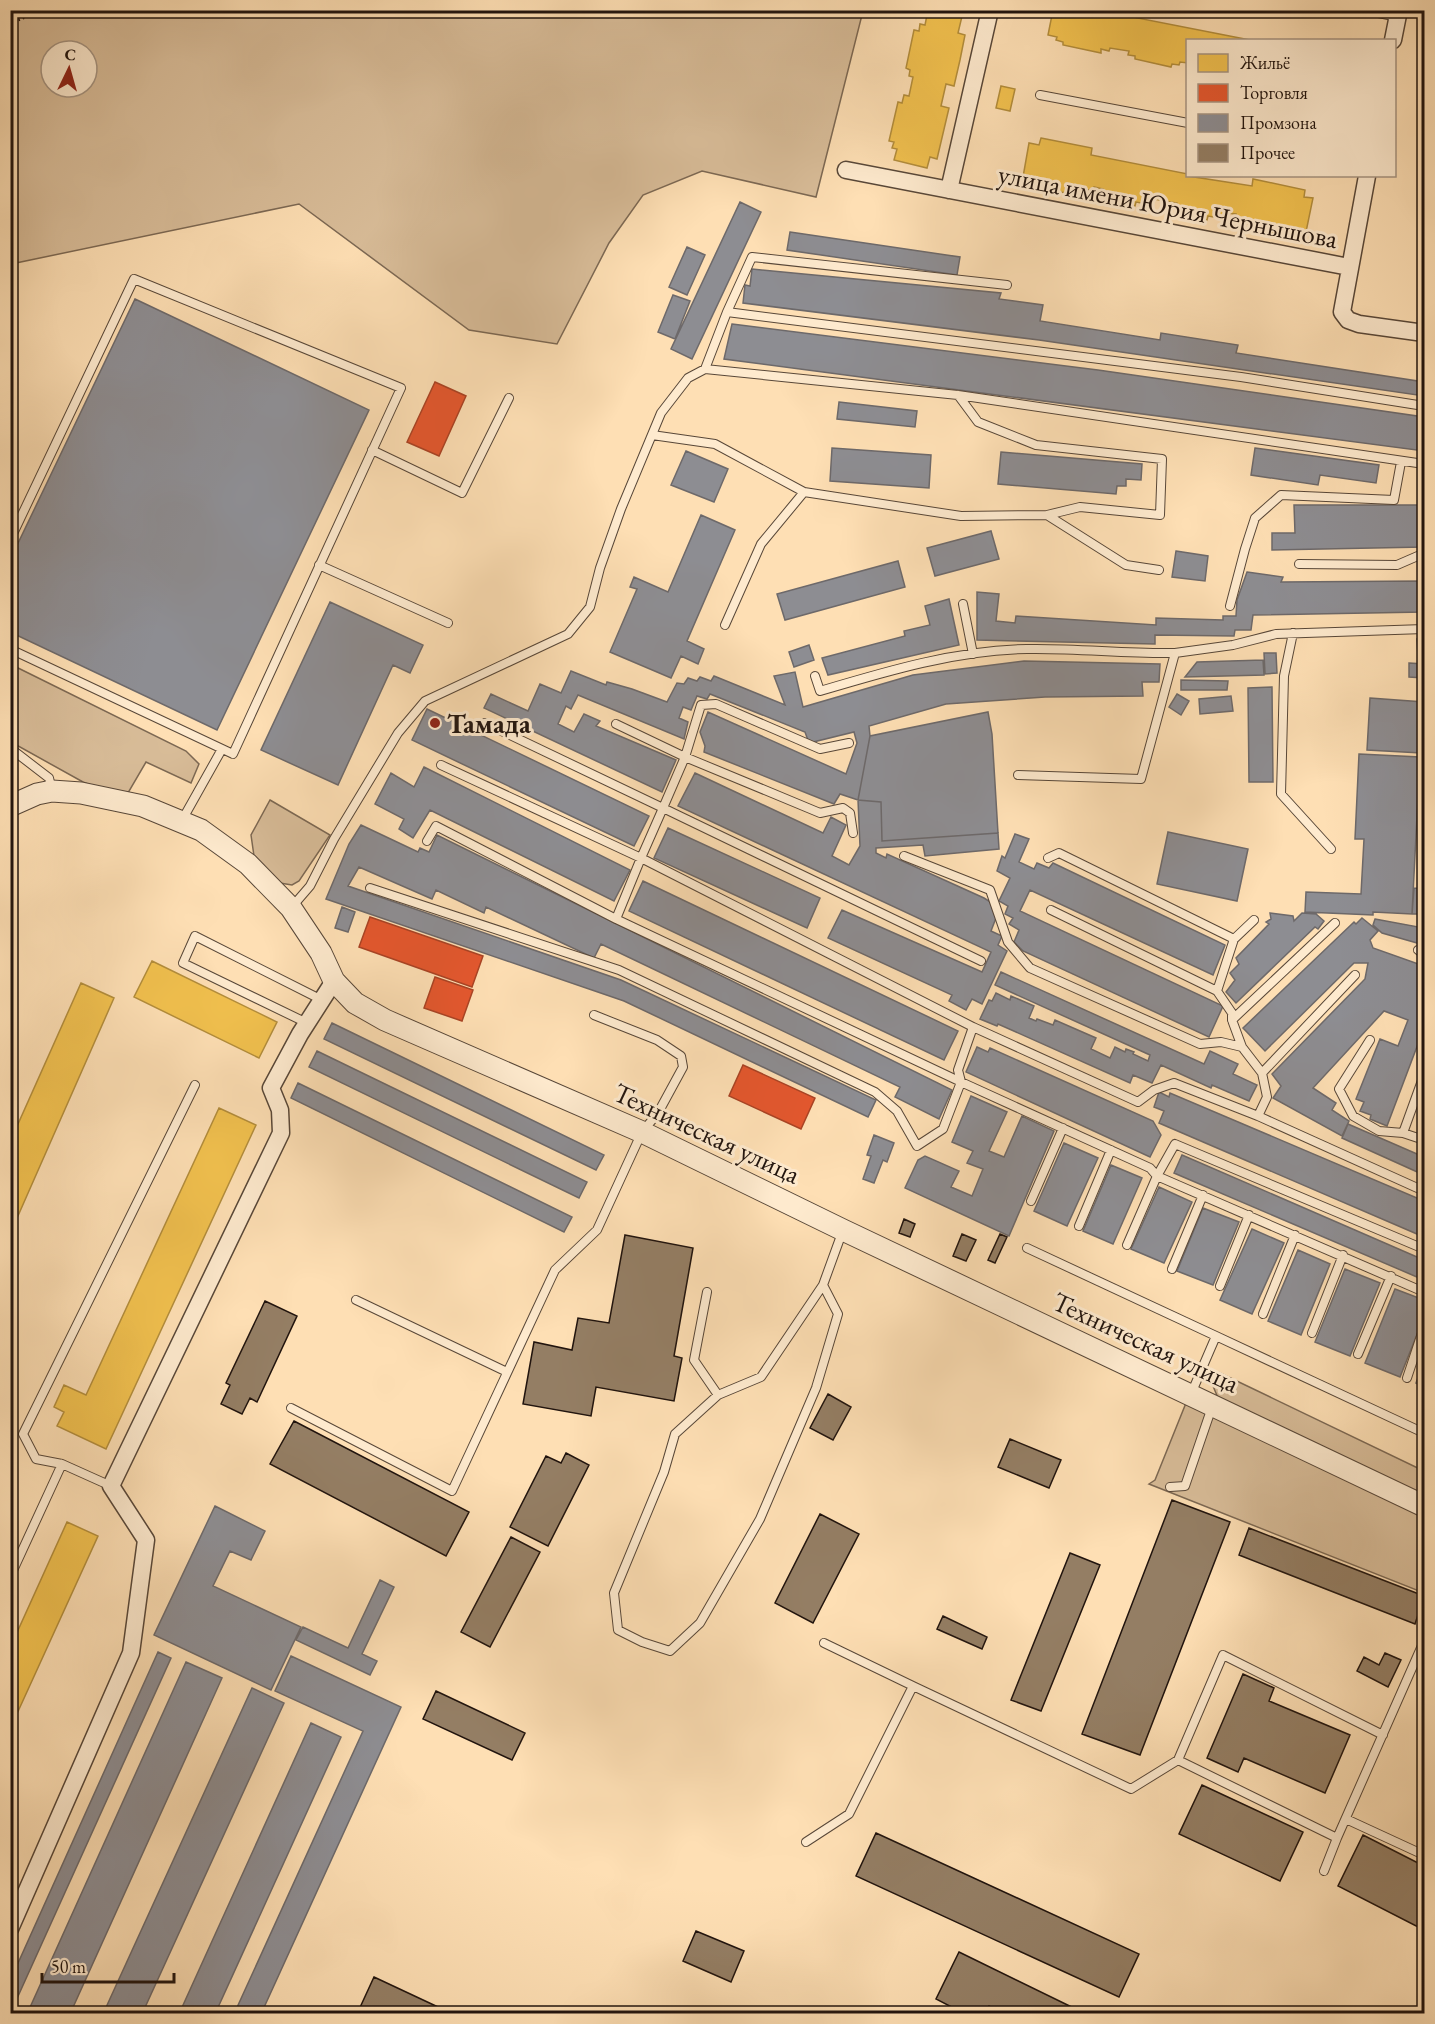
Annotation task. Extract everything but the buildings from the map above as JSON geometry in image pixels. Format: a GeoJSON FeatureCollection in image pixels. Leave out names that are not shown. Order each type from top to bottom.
{"type":"FeatureCollection","features":[{"type":"Feature","properties":{"kind":"street"},"geometry":{"type":"LineString","coordinates":[[949,190],[990,10]]}},
{"type":"Feature","properties":{"kind":"street"},"geometry":{"type":"LineString","coordinates":[[1393,39],[1398,14]]}},
{"type":"Feature","properties":{"kind":"street","name":"улица имени Юрия Чернышова"},"geometry":{"type":"LineString","coordinates":[[846,170],[1349,267],[1342,312],[1348,320],[1359,324],[1425,333]]}},
{"type":"Feature","properties":{"kind":"street"},"geometry":{"type":"LineString","coordinates":[[1349,267],[1367,177]]}},
{"type":"Feature","properties":{"kind":"street","name":"Техническая улица"},"geometry":{"type":"LineString","coordinates":[[13,801],[52,791],[81,793],[144,806],[201,830],[248,864],[291,908],[321,954],[334,981],[356,1003],[386,1020],[642,1132],[1425,1506]]}},
{"type":"Feature","properties":{"kind":"street"},"geometry":{"type":"LineString","coordinates":[[10,1929],[131,1653],[146,1540],[111,1486],[281,1133],[280,1110],[271,1088],[300,1034],[309,1024],[334,981]]}},
{"type":"Feature","properties":{"kind":"lane"},"geometry":{"type":"LineString","coordinates":[[1364,10],[1398,14]]}},
{"type":"Feature","properties":{"kind":"lane"},"geometry":{"type":"LineString","coordinates":[[1040,95],[1186,123]]}},
{"type":"Feature","properties":{"kind":"lane"},"geometry":{"type":"LineString","coordinates":[[705,369],[752,257],[1007,285]]}},
{"type":"Feature","properties":{"kind":"lane"},"geometry":{"type":"LineString","coordinates":[[10,540],[134,279],[401,388],[233,754],[10,649]]}},
{"type":"Feature","properties":{"kind":"lane"},"geometry":{"type":"LineString","coordinates":[[727,312],[1240,377],[1425,406]]}},
{"type":"Feature","properties":{"kind":"lane"},"geometry":{"type":"LineString","coordinates":[[291,908],[310,886],[334,839],[398,733],[425,701],[568,634],[590,607],[600,568],[617,519],[661,413],[688,378],[705,369],[958,395],[1425,464]]}},
{"type":"Feature","properties":{"kind":"lane"},"geometry":{"type":"LineString","coordinates":[[652,435],[715,444],[804,492],[961,516],[1047,515],[1080,507],[1160,515],[1162,459],[1036,445],[978,422],[958,395]]}},
{"type":"Feature","properties":{"kind":"lane"},"geometry":{"type":"LineString","coordinates":[[372,450],[462,493],[509,398]]}},
{"type":"Feature","properties":{"kind":"lane"},"geometry":{"type":"LineString","coordinates":[[1230,606],[1255,518],[1281,495],[1394,500],[1401,462]]}},
{"type":"Feature","properties":{"kind":"lane"},"geometry":{"type":"LineString","coordinates":[[725,625],[761,544],[804,492]]}},
{"type":"Feature","properties":{"kind":"lane"},"geometry":{"type":"LineString","coordinates":[[1047,515],[1126,565],[1159,570]]}},
{"type":"Feature","properties":{"kind":"lane"},"geometry":{"type":"LineString","coordinates":[[1299,564],[1397,565],[1425,555]]}},
{"type":"Feature","properties":{"kind":"lane"},"geometry":{"type":"LineString","coordinates":[[320,565],[448,623]]}},
{"type":"Feature","properties":{"kind":"lane"},"geometry":{"type":"LineString","coordinates":[[963,604],[973,654]]}},
{"type":"Feature","properties":{"kind":"lane"},"geometry":{"type":"LineString","coordinates":[[815,676],[820,691],[893,669],[973,654],[1026,649],[1175,653],[1233,645],[1276,634],[1425,628]]}},
{"type":"Feature","properties":{"kind":"lane"},"geometry":{"type":"LineString","coordinates":[[1293,633],[1284,676],[1281,794],[1331,849]]}},
{"type":"Feature","properties":{"kind":"lane"},"geometry":{"type":"LineString","coordinates":[[1018,775],[1141,779],[1175,653]]}},
{"type":"Feature","properties":{"kind":"lane"},"geometry":{"type":"LineString","coordinates":[[616,919],[685,757],[701,705],[716,704],[820,748],[849,743]]}},
{"type":"Feature","properties":{"kind":"lane"},"geometry":{"type":"LineString","coordinates":[[485,723],[981,961]]}},
{"type":"Feature","properties":{"kind":"lane"},"geometry":{"type":"LineString","coordinates":[[616,724],[685,757],[820,813],[843,808],[850,813],[853,833]]}},
{"type":"Feature","properties":{"kind":"lane"},"geometry":{"type":"LineString","coordinates":[[10,748],[49,778],[52,791]]}},
{"type":"Feature","properties":{"kind":"lane"},"geometry":{"type":"LineString","coordinates":[[181,822],[222,748]]}},
{"type":"Feature","properties":{"kind":"lane"},"geometry":{"type":"LineString","coordinates":[[441,765],[641,858],[974,1027],[1138,1102],[1154,1090],[1174,1083],[1257,1116],[1425,1191]]}},
{"type":"Feature","properties":{"kind":"lane"},"geometry":{"type":"LineString","coordinates":[[427,841],[436,826],[616,919],[961,1082],[1150,1168],[1157,1176],[1425,1292]]}},
{"type":"Feature","properties":{"kind":"lane"},"geometry":{"type":"LineString","coordinates":[[1048,858],[1059,853],[1234,939]]}},
{"type":"Feature","properties":{"kind":"lane"},"geometry":{"type":"LineString","coordinates":[[904,856],[990,890],[1008,942],[1030,968],[1200,1044],[1221,1042],[1242,1047]]}},
{"type":"Feature","properties":{"kind":"lane"},"geometry":{"type":"LineString","coordinates":[[370,888],[619,970],[875,1092],[897,1111],[917,1146],[943,1129],[961,1082],[958,1070],[974,1027]]}},
{"type":"Feature","properties":{"kind":"lane"},"geometry":{"type":"LineString","coordinates":[[1051,910],[1217,991],[1232,1013],[1232,1020],[1242,1047],[1262,1073],[1267,1097],[1257,1116]]}},
{"type":"Feature","properties":{"kind":"lane"},"geometry":{"type":"LineString","coordinates":[[1217,991],[1234,939],[1254,920]]}},
{"type":"Feature","properties":{"kind":"lane"},"geometry":{"type":"LineString","coordinates":[[1232,1020],[1335,923]]}},
{"type":"Feature","properties":{"kind":"lane"},"geometry":{"type":"LineString","coordinates":[[309,1024],[183,963],[195,936],[323,1000]]}},
{"type":"Feature","properties":{"kind":"lane"},"geometry":{"type":"LineString","coordinates":[[1262,1073],[1355,975]]}},
{"type":"Feature","properties":{"kind":"lane"},"geometry":{"type":"LineString","coordinates":[[291,1408],[452,1491],[555,1270],[597,1230],[642,1132],[658,1113],[683,1066],[681,1056],[657,1040],[594,1015]]}},
{"type":"Feature","properties":{"kind":"lane"},"geometry":{"type":"LineString","coordinates":[[1370,1040],[1339,1089],[1353,1116],[1379,1131],[1403,1132],[1425,1140]]}},
{"type":"Feature","properties":{"kind":"lane"},"geometry":{"type":"LineString","coordinates":[[1403,1132],[1425,1075]]}},
{"type":"Feature","properties":{"kind":"lane"},"geometry":{"type":"LineString","coordinates":[[111,1486],[62,1464],[36,1459],[23,1434],[195,1085]]}},
{"type":"Feature","properties":{"kind":"lane"},"geometry":{"type":"LineString","coordinates":[[1031,1201],[1063,1128]]}},
{"type":"Feature","properties":{"kind":"lane"},"geometry":{"type":"LineString","coordinates":[[1127,1245],[1157,1176],[1175,1144],[1425,1249]]}},
{"type":"Feature","properties":{"kind":"lane"},"geometry":{"type":"LineString","coordinates":[[1078,1226],[1111,1150]]}},
{"type":"Feature","properties":{"kind":"lane"},"geometry":{"type":"LineString","coordinates":[[1172,1269],[1203,1196]]}},
{"type":"Feature","properties":{"kind":"lane"},"geometry":{"type":"LineString","coordinates":[[1220,1286],[1249,1215]]}},
{"type":"Feature","properties":{"kind":"lane"},"geometry":{"type":"LineString","coordinates":[[822,1285],[838,1314],[816,1388],[760,1519],[700,1623],[670,1651],[642,1642],[618,1630],[614,1593],[664,1472],[675,1434],[718,1395],[761,1377],[822,1285],[843,1230]]}},
{"type":"Feature","properties":{"kind":"lane"},"geometry":{"type":"LineString","coordinates":[[1263,1314],[1295,1235]]}},
{"type":"Feature","properties":{"kind":"lane"},"geometry":{"type":"LineString","coordinates":[[1027,1248],[1425,1432]]}},
{"type":"Feature","properties":{"kind":"lane"},"geometry":{"type":"LineString","coordinates":[[1312,1334],[1342,1255]]}},
{"type":"Feature","properties":{"kind":"lane"},"geometry":{"type":"LineString","coordinates":[[1358,1354],[1391,1276]]}},
{"type":"Feature","properties":{"kind":"lane"},"geometry":{"type":"LineString","coordinates":[[707,1292],[694,1360],[718,1395]]}},
{"type":"Feature","properties":{"kind":"lane"},"geometry":{"type":"LineString","coordinates":[[356,1299],[507,1372]]}},
{"type":"Feature","properties":{"kind":"lane"},"geometry":{"type":"LineString","coordinates":[[1407,1378],[1425,1328]]}},
{"type":"Feature","properties":{"kind":"lane"},"geometry":{"type":"LineString","coordinates":[[1191,1394],[1216,1336]]}},
{"type":"Feature","properties":{"kind":"lane"},"geometry":{"type":"LineString","coordinates":[[1170,1487],[1185,1486],[1213,1405]]}},
{"type":"Feature","properties":{"kind":"lane"},"geometry":{"type":"LineString","coordinates":[[10,1577],[62,1464]]}},
{"type":"Feature","properties":{"kind":"lane"},"geometry":{"type":"LineString","coordinates":[[1324,1871],[1425,1641]]}},
{"type":"Feature","properties":{"kind":"lane"},"geometry":{"type":"LineString","coordinates":[[824,1643],[1131,1789],[1178,1760],[1223,1655],[1383,1735]]}},
{"type":"Feature","properties":{"kind":"lane"},"geometry":{"type":"LineString","coordinates":[[806,1842],[849,1814],[913,1686]]}},
{"type":"Feature","properties":{"kind":"lane"},"geometry":{"type":"LineString","coordinates":[[1178,1760],[1337,1838]]}},
{"type":"Feature","properties":{"kind":"lane"},"geometry":{"type":"LineString","coordinates":[[1346,1819],[1425,1855]]}},
{"type":"Feature","properties":{"kind":"path"},"geometry":{"type":"LineString","coordinates":[[10,23],[44,10]]}},
{"type":"Feature","properties":{"kind":"shaded area"},"geometry":{"type":"Polygon","coordinates":[[[11,10],[863,10],[816,197],[702,171],[643,195],[609,243],[557,344],[469,330],[299,204],[11,264],[11,10]]]}},
{"type":"Feature","properties":{"kind":"shaded area"},"geometry":{"type":"Polygon","coordinates":[[[10,664],[186,751],[199,764],[191,783],[146,762],[128,793],[98,788],[11,742],[10,664]]]}},
{"type":"Feature","properties":{"kind":"shaded area"},"geometry":{"type":"Polygon","coordinates":[[[270,800],[330,835],[299,881],[292,885],[280,883],[254,856],[251,835],[270,800]]]}},
{"type":"Feature","properties":{"kind":"shaded area"},"geometry":{"type":"Polygon","coordinates":[[[1218,1372],[1424,1471],[1424,1496],[1218,1398],[1213,1386],[1218,1372]]]}},
{"type":"Feature","properties":{"kind":"shaded area"},"geometry":{"type":"Polygon","coordinates":[[[1186,1403],[1424,1515],[1424,1593],[1149,1484],[1155,1480],[1186,1403]]]}},
{"type":"Feature","properties":{"kind":"place","name":"Тамада"},"geometry":{"type":"Point","coordinates":[435,723]}}]}
